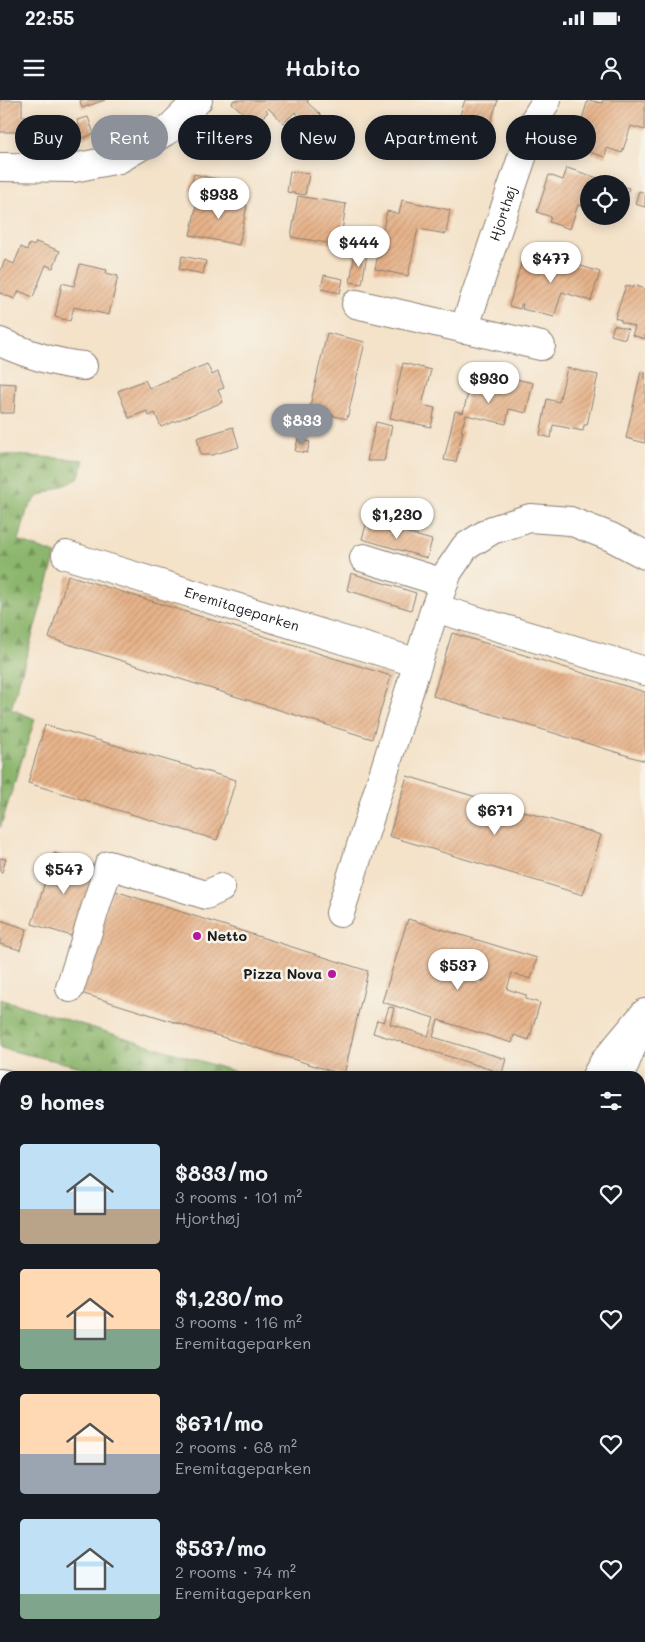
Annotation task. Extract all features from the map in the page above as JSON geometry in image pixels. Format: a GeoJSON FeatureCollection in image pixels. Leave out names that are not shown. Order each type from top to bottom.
{"type":"FeatureCollection","features":[{"type":"Feature","properties":{"kind":"main road"},"geometry":{"type":"LineString","coordinates":[[0,167],[73,168],[119,159],[168,130],[198,100]]}},
{"type":"Feature","properties":{"kind":"main road","name":"Hjorthøj"},"geometry":{"type":"LineString","coordinates":[[464,328],[536,119],[547,100]]}},
{"type":"Feature","properties":{"kind":"main road"},"geometry":{"type":"LineString","coordinates":[[356,304],[541,346]]}},
{"type":"Feature","properties":{"kind":"main road"},"geometry":{"type":"LineString","coordinates":[[0,342],[17,350],[58,363],[83,366]]}},
{"type":"Feature","properties":{"kind":"main road"},"geometry":{"type":"LineString","coordinates":[[340,913],[435,608],[448,572],[465,548],[492,530],[530,518],[570,521],[611,537],[645,555]]}},
{"type":"Feature","properties":{"kind":"main road","name":"Eremitageparken"},"geometry":{"type":"LineString","coordinates":[[66,555],[418,662]]}},
{"type":"Feature","properties":{"kind":"main road"},"geometry":{"type":"LineString","coordinates":[[364,558],[444,583]]}},
{"type":"Feature","properties":{"kind":"main road"},"geometry":{"type":"LineString","coordinates":[[435,608],[645,671]]}},
{"type":"Feature","properties":{"kind":"main road"},"geometry":{"type":"LineString","coordinates":[[70,988],[109,865],[206,894],[221,888]]}},
{"type":"Feature","properties":{"kind":"main road"},"geometry":{"type":"LineString","coordinates":[[599,1071],[604,1062],[645,1013]]}},
{"type":"Feature","properties":{"kind":"main road"},"geometry":{"type":"LineString","coordinates":[[622,1071],[645,1013]]}},
{"type":"Feature","properties":{"kind":"green space"},"geometry":{"type":"Polygon","coordinates":[[[0,454],[84,460],[78,479],[37,497],[27,510],[19,541],[56,554],[11,709],[35,719],[0,828],[0,454]]]}},
{"type":"Feature","properties":{"kind":"green space"},"geometry":{"type":"Polygon","coordinates":[[[0,999],[233,1071],[99,1071],[0,1048],[0,999]]]}},
{"type":"Feature","properties":{"kind":"building"},"geometry":{"type":"Polygon","coordinates":[[[0,100],[22,100],[22,115],[15,115],[15,132],[0,132],[0,100]]]}},
{"type":"Feature","properties":{"kind":"building"},"geometry":{"type":"Polygon","coordinates":[[[80,100],[105,100],[82,108],[80,100]]]}},
{"type":"Feature","properties":{"kind":"building"},"geometry":{"type":"Polygon","coordinates":[[[234,100],[309,100],[307,102],[321,115],[298,115],[295,112],[292,115],[281,115],[281,120],[268,108],[266,110],[268,112],[265,115],[246,115],[232,103],[234,100]]]}},
{"type":"Feature","properties":{"kind":"building"},"geometry":{"type":"Polygon","coordinates":[[[465,100],[498,100],[493,115],[460,115],[465,100]]]}},
{"type":"Feature","properties":{"kind":"building"},"geometry":{"type":"Polygon","coordinates":[[[588,100],[602,103],[603,100],[645,100],[645,130],[631,126],[622,153],[607,148],[605,157],[596,154],[596,115],[583,115],[588,100]]]}},
{"type":"Feature","properties":{"kind":"building"},"geometry":{"type":"Polygon","coordinates":[[[88,117],[91,126],[91,135],[83,138],[81,132],[81,119],[88,117]]]}},
{"type":"Feature","properties":{"kind":"building"},"geometry":{"type":"Polygon","coordinates":[[[567,168],[588,175],[580,175],[580,206],[578,205],[570,229],[549,222],[551,217],[537,212],[549,175],[563,180],[567,168]]]}},
{"type":"Feature","properties":{"kind":"building"},"geometry":{"type":"Polygon","coordinates":[[[290,171],[309,174],[305,195],[287,192],[290,171]]]}},
{"type":"Feature","properties":{"kind":"building"},"geometry":{"type":"Polygon","coordinates":[[[194,174],[220,180],[216,196],[190,190],[194,174]]]}},
{"type":"Feature","properties":{"kind":"building"},"geometry":{"type":"Polygon","coordinates":[[[639,191],[645,193],[645,207],[635,204],[639,191]]]}},
{"type":"Feature","properties":{"kind":"building"},"geometry":{"type":"Polygon","coordinates":[[[199,194],[247,205],[239,245],[190,235],[199,194]]]}},
{"type":"Feature","properties":{"kind":"building"},"geometry":{"type":"Polygon","coordinates":[[[298,196],[346,204],[340,245],[291,237],[298,196]]]}},
{"type":"Feature","properties":{"kind":"building"},"geometry":{"type":"Polygon","coordinates":[[[402,200],[450,210],[446,234],[418,229],[408,276],[375,269],[387,211],[399,214],[402,200]]]}},
{"type":"Feature","properties":{"kind":"building"},"geometry":{"type":"Polygon","coordinates":[[[36,242],[60,251],[53,268],[46,265],[33,297],[19,291],[15,299],[0,293],[0,272],[5,260],[14,264],[21,247],[27,250],[29,244],[34,246],[36,242]]]}},
{"type":"Feature","properties":{"kind":"building"},"geometry":{"type":"Polygon","coordinates":[[[355,252],[367,254],[362,284],[350,282],[355,252]]]}},
{"type":"Feature","properties":{"kind":"building"},"geometry":{"type":"Polygon","coordinates":[[[540,253],[600,272],[591,301],[562,292],[554,317],[522,309],[523,304],[521,304],[520,309],[509,306],[522,260],[536,264],[540,253]]]}},
{"type":"Feature","properties":{"kind":"building"},"geometry":{"type":"Polygon","coordinates":[[[182,256],[206,261],[203,274],[179,269],[182,256]]]}},
{"type":"Feature","properties":{"kind":"building"},"geometry":{"type":"Polygon","coordinates":[[[80,264],[107,270],[106,273],[118,276],[109,315],[74,307],[70,321],[55,317],[62,283],[74,286],[80,264]]]}},
{"type":"Feature","properties":{"kind":"building"},"geometry":{"type":"Polygon","coordinates":[[[324,275],[343,279],[340,293],[321,289],[324,275]]]}},
{"type":"Feature","properties":{"kind":"building"},"geometry":{"type":"Polygon","coordinates":[[[626,285],[633,288],[634,285],[645,289],[645,339],[632,335],[635,327],[615,318],[626,285]]]}},
{"type":"Feature","properties":{"kind":"building"},"geometry":{"type":"Polygon","coordinates":[[[614,325],[628,329],[625,339],[611,335],[614,325]]]}},
{"type":"Feature","properties":{"kind":"building"},"geometry":{"type":"Polygon","coordinates":[[[327,333],[365,342],[347,419],[309,410],[327,333]]]}},
{"type":"Feature","properties":{"kind":"building"},"geometry":{"type":"Polygon","coordinates":[[[403,363],[431,370],[422,405],[435,408],[431,427],[390,418],[403,363]]]}},
{"type":"Feature","properties":{"kind":"building"},"geometry":{"type":"Polygon","coordinates":[[[207,364],[212,375],[218,372],[224,388],[218,390],[223,402],[161,427],[155,413],[149,416],[147,411],[129,418],[118,391],[145,380],[149,388],[207,364]]]}},
{"type":"Feature","properties":{"kind":"building"},"geometry":{"type":"Polygon","coordinates":[[[567,368],[598,375],[587,425],[584,425],[583,431],[553,425],[551,438],[540,435],[547,399],[559,402],[567,368]]]}},
{"type":"Feature","properties":{"kind":"building"},"geometry":{"type":"Polygon","coordinates":[[[474,369],[533,383],[526,413],[509,409],[506,424],[466,415],[461,431],[463,431],[456,462],[444,460],[455,411],[463,413],[474,369]]]}},
{"type":"Feature","properties":{"kind":"building"},"geometry":{"type":"Polygon","coordinates":[[[641,371],[645,372],[645,443],[626,438],[641,371]]]}},
{"type":"Feature","properties":{"kind":"building"},"geometry":{"type":"Polygon","coordinates":[[[0,383],[16,384],[14,413],[0,413],[0,383]]]}},
{"type":"Feature","properties":{"kind":"building"},"geometry":{"type":"Polygon","coordinates":[[[376,422],[392,426],[384,461],[367,461],[376,422]]]}},
{"type":"Feature","properties":{"kind":"building"},"geometry":{"type":"Polygon","coordinates":[[[233,427],[239,447],[212,455],[201,455],[197,438],[233,427]]]}},
{"type":"Feature","properties":{"kind":"building"},"geometry":{"type":"Polygon","coordinates":[[[298,439],[310,442],[307,453],[295,451],[298,439]]]}},
{"type":"Feature","properties":{"kind":"building"},"geometry":{"type":"Polygon","coordinates":[[[367,522],[432,540],[427,558],[362,539],[367,522]]]}},
{"type":"Feature","properties":{"kind":"building"},"geometry":{"type":"Polygon","coordinates":[[[351,573],[416,593],[411,610],[347,590],[351,573]]]}},
{"type":"Feature","properties":{"kind":"building"},"geometry":{"type":"Polygon","coordinates":[[[68,575],[391,676],[372,739],[49,638],[68,575]]]}},
{"type":"Feature","properties":{"kind":"building"},"geometry":{"type":"Polygon","coordinates":[[[452,633],[645,692],[645,761],[433,696],[452,633]]]}},
{"type":"Feature","properties":{"kind":"building"},"geometry":{"type":"Polygon","coordinates":[[[45,725],[236,780],[217,840],[28,783],[45,725]]]}},
{"type":"Feature","properties":{"kind":"building"},"geometry":{"type":"Polygon","coordinates":[[[407,776],[601,835],[583,895],[389,836],[407,776]]]}},
{"type":"Feature","properties":{"kind":"building"},"geometry":{"type":"Polygon","coordinates":[[[54,853],[97,866],[75,937],[32,924],[54,853]]]}},
{"type":"Feature","properties":{"kind":"building"},"geometry":{"type":"Polygon","coordinates":[[[0,858],[6,859],[2,872],[0,872],[0,858]]]}},
{"type":"Feature","properties":{"kind":"building"},"geometry":{"type":"Polygon","coordinates":[[[112,890],[368,971],[345,1071],[331,1071],[81,993],[112,890]]]}},
{"type":"Feature","properties":{"kind":"building"},"geometry":{"type":"Polygon","coordinates":[[[408,919],[537,958],[531,979],[512,973],[507,989],[526,995],[526,999],[540,1003],[529,1040],[514,1035],[512,1043],[438,1020],[433,1037],[506,1059],[503,1071],[496,1071],[373,1033],[377,1020],[384,1022],[389,1007],[394,1008],[390,1024],[428,1036],[434,1018],[382,1002],[408,919]],[[445,953],[440,968],[483,981],[487,967],[445,953]]]}},
{"type":"Feature","properties":{"kind":"building"},"geometry":{"type":"Polygon","coordinates":[[[0,920],[27,929],[20,950],[0,944],[0,920]]]}},
{"type":"Feature","properties":{"kind":"place","name":"Netto"},"geometry":{"type":"Point","coordinates":[197,936]}},
{"type":"Feature","properties":{"kind":"place","name":"Pizza Nova"},"geometry":{"type":"Point","coordinates":[332,974]}}]}
